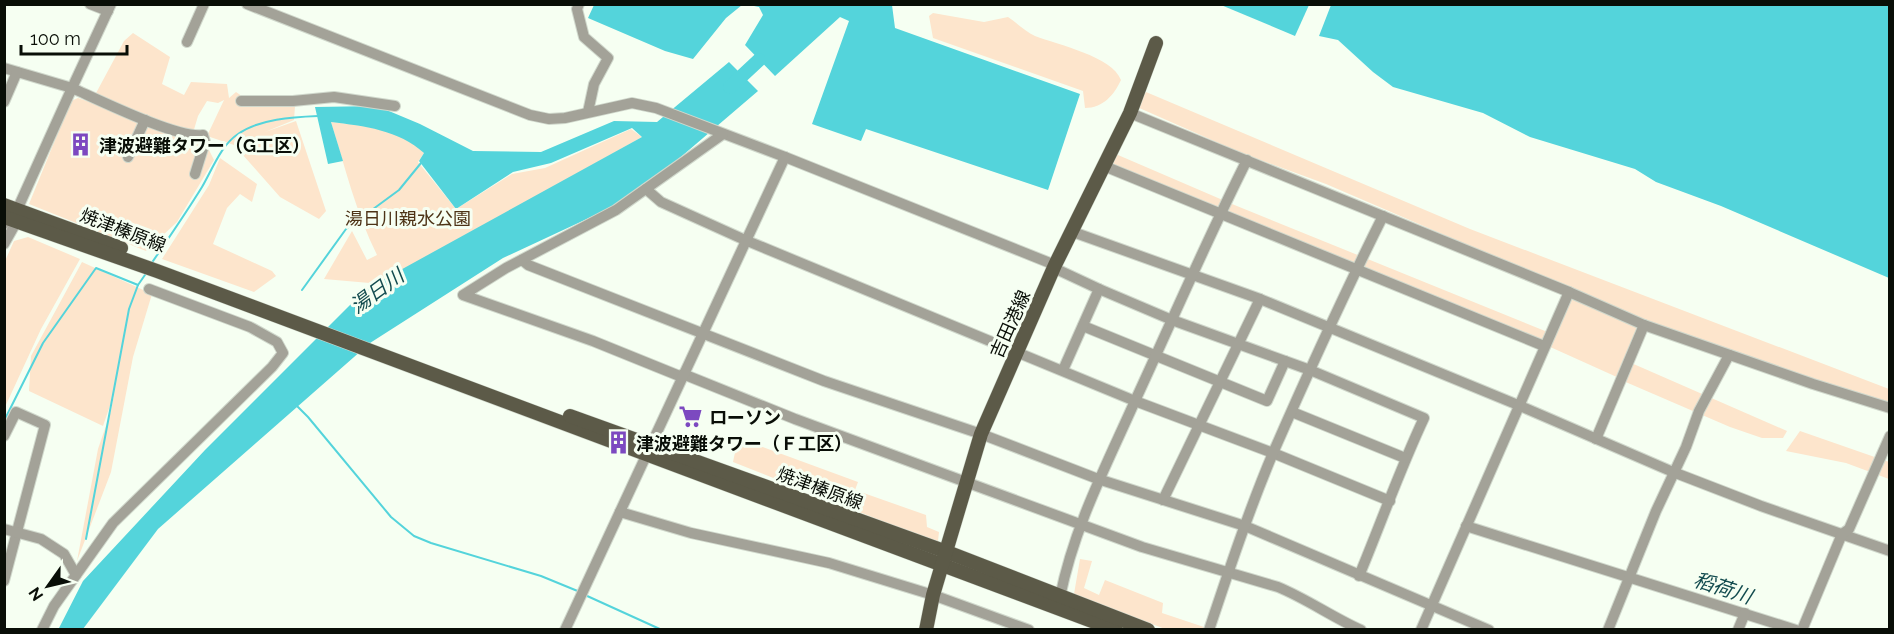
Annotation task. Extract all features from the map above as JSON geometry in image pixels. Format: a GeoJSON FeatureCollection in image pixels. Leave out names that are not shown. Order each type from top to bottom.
{"type":"FeatureCollection","features":[{"type":"Feature","properties":{"kind":"main road","name":"吉田港線"},"geometry":{"type":"LineString","coordinates":[[926,630],[933,595],[981,434],[1055,267],[1130,112],[1156,43]]}},
{"type":"Feature","properties":{"kind":"main road","name":"焼津榛原線"},"geometry":{"type":"LineString","coordinates":[[9,216],[136,259],[225,297],[376,353],[520,397],[648,450],[1148,630]]}},
{"type":"Feature","properties":{"kind":"main road","name":"焼津榛原線"},"geometry":{"type":"LineString","coordinates":[[945,558],[1116,630]]}},
{"type":"Feature","properties":{"kind":"street"},"geometry":{"type":"LineString","coordinates":[[4,244],[9,216],[110,8],[90,4]]}},
{"type":"Feature","properties":{"kind":"street"},"geometry":{"type":"LineString","coordinates":[[187,42],[204,4]]}},
{"type":"Feature","properties":{"kind":"street"},"geometry":{"type":"LineString","coordinates":[[247,4],[531,115],[549,119],[565,118],[632,103],[656,108],[784,157],[1055,267],[1099,289],[1172,320],[1310,370],[1424,418],[1405,458],[1359,576]]}},
{"type":"Feature","properties":{"kind":"street"},"geometry":{"type":"LineString","coordinates":[[579,4],[577,9],[584,37],[608,58],[594,84],[588,112]]}},
{"type":"Feature","properties":{"kind":"street"},"geometry":{"type":"LineString","coordinates":[[4,68],[72,88],[145,120],[194,137],[203,135],[206,142],[195,174]]}},
{"type":"Feature","properties":{"kind":"street"},"geometry":{"type":"LineString","coordinates":[[4,102],[17,72]]}},
{"type":"Feature","properties":{"kind":"street"},"geometry":{"type":"LineString","coordinates":[[241,101],[293,101],[334,96],[395,106]]}},
{"type":"Feature","properties":{"kind":"street"},"geometry":{"type":"LineString","coordinates":[[1130,112],[1644,325],[1812,384],[1890,408]]}},
{"type":"Feature","properties":{"kind":"street"},"geometry":{"type":"LineString","coordinates":[[128,157],[145,120]]}},
{"type":"Feature","properties":{"kind":"street"},"geometry":{"type":"LineString","coordinates":[[721,134],[616,210],[522,260],[463,295],[593,341],[795,419],[1142,547],[1229,572],[1298,596],[1338,620],[1361,630]]}},
{"type":"Feature","properties":{"kind":"street"},"geometry":{"type":"LineString","coordinates":[[565,630],[784,157]]}},
{"type":"Feature","properties":{"kind":"street"},"geometry":{"type":"LineString","coordinates":[[1060,597],[1066,566],[1098,479],[1194,275],[1220,213],[1247,160]]}},
{"type":"Feature","properties":{"kind":"street"},"geometry":{"type":"LineString","coordinates":[[1104,166],[1544,346]]}},
{"type":"Feature","properties":{"kind":"street"},"geometry":{"type":"LineString","coordinates":[[646,189],[661,202],[745,240],[1135,401],[1273,453],[1390,501]]}},
{"type":"Feature","properties":{"kind":"street"},"geometry":{"type":"LineString","coordinates":[[1209,630],[1273,453],[1329,326],[1383,216]]}},
{"type":"Feature","properties":{"kind":"street"},"geometry":{"type":"LineString","coordinates":[[1073,232],[1260,299],[1518,405],[1673,472],[1890,551]]}},
{"type":"Feature","properties":{"kind":"street"},"geometry":{"type":"LineString","coordinates":[[522,260],[528,265],[824,381],[981,434],[1098,479],[1245,526],[1489,630]]}},
{"type":"Feature","properties":{"kind":"street"},"geometry":{"type":"LineString","coordinates":[[42,630],[54,606],[113,523],[272,367],[283,353],[277,342],[250,327],[149,289]]}},
{"type":"Feature","properties":{"kind":"street"},"geometry":{"type":"LineString","coordinates":[[1063,370],[1099,289]]}},
{"type":"Feature","properties":{"kind":"street"},"geometry":{"type":"LineString","coordinates":[[1421,630],[1569,292]]}},
{"type":"Feature","properties":{"kind":"street"},"geometry":{"type":"LineString","coordinates":[[1163,500],[1260,299]]}},
{"type":"Feature","properties":{"kind":"street"},"geometry":{"type":"LineString","coordinates":[[1596,439],[1644,325]]}},
{"type":"Feature","properties":{"kind":"street"},"geometry":{"type":"LineString","coordinates":[[1083,326],[1267,401],[1285,361]]}},
{"type":"Feature","properties":{"kind":"street"},"geometry":{"type":"LineString","coordinates":[[1608,630],[1673,472],[1686,447],[1699,411],[1729,355]]}},
{"type":"Feature","properties":{"kind":"street"},"geometry":{"type":"LineString","coordinates":[[4,436],[16,412],[45,424],[4,581]]}},
{"type":"Feature","properties":{"kind":"street"},"geometry":{"type":"LineString","coordinates":[[1292,412],[1405,458]]}},
{"type":"Feature","properties":{"kind":"street"},"geometry":{"type":"LineString","coordinates":[[1802,630],[1842,534],[1850,530],[1890,436]]}},
{"type":"Feature","properties":{"kind":"street"},"geometry":{"type":"LineString","coordinates":[[620,512],[691,533],[829,563],[933,595],[1029,630]]}},
{"type":"Feature","properties":{"kind":"street"},"geometry":{"type":"LineString","coordinates":[[1466,526],[1745,613],[1772,625],[1796,630]]}},
{"type":"Feature","properties":{"kind":"street"},"geometry":{"type":"LineString","coordinates":[[4,529],[41,539],[64,554],[76,575]]}},
{"type":"Feature","properties":{"kind":"street"},"geometry":{"type":"LineString","coordinates":[[1737,630],[1745,613]]}},
{"type":"Feature","properties":{"kind":"green space"},"geometry":{"type":"Polygon","coordinates":[[[933,13],[984,22],[1008,17],[1035,36],[1107,64],[1121,80],[1107,100],[1097,106],[1085,108],[1083,91],[933,38],[929,16],[933,13]]]}},
{"type":"Feature","properties":{"kind":"green space"},"geometry":{"type":"Polygon","coordinates":[[[133,33],[170,57],[162,84],[184,95],[191,82],[227,84],[229,98],[236,92],[249,101],[295,106],[294,120],[265,132],[296,121],[326,211],[319,219],[280,197],[234,145],[207,136],[224,100],[218,103],[207,101],[198,116],[193,133],[95,95],[124,41],[133,33]]]}},
{"type":"Feature","properties":{"kind":"green space"},"geometry":{"type":"Polygon","coordinates":[[[1146,92],[1470,229],[1889,389],[1889,408],[1644,325],[1498,258],[1326,184],[1239,152],[1137,107],[1146,92]]]}},
{"type":"Feature","properties":{"kind":"green space"},"geometry":{"type":"Polygon","coordinates":[[[78,98],[205,142],[214,160],[177,222],[146,251],[29,204],[71,101],[78,98]]]}},
{"type":"Feature","properties":{"kind":"green space","name":"湯日川親水公園"},"geometry":{"type":"Polygon","coordinates":[[[331,122],[394,133],[416,145],[424,153],[418,162],[456,209],[512,174],[545,168],[631,129],[642,137],[381,284],[324,279],[352,231],[367,260],[377,255],[357,206],[331,122]]]}},
{"type":"Feature","properties":{"kind":"green space"},"geometry":{"type":"Polygon","coordinates":[[[1111,152],[1232,204],[1550,333],[1544,346],[1104,166],[1111,152]]]}},
{"type":"Feature","properties":{"kind":"green space"},"geometry":{"type":"Polygon","coordinates":[[[220,158],[257,184],[252,202],[240,194],[227,208],[213,244],[272,271],[276,276],[254,292],[162,259],[209,185],[220,158]]]}},
{"type":"Feature","properties":{"kind":"green space"},"geometry":{"type":"Polygon","coordinates":[[[28,237],[80,259],[41,329],[5,407],[5,261],[14,241],[28,237]]]}},
{"type":"Feature","properties":{"kind":"green space"},"geometry":{"type":"Polygon","coordinates":[[[82,262],[152,294],[133,357],[111,472],[77,561],[98,449],[111,411],[114,394],[103,426],[29,391],[31,356],[82,262]]]}},
{"type":"Feature","properties":{"kind":"green space"},"geometry":{"type":"Polygon","coordinates":[[[1571,296],[1640,327],[1619,378],[1548,346],[1571,296]]]}},
{"type":"Feature","properties":{"kind":"green space"},"geometry":{"type":"Polygon","coordinates":[[[1629,362],[1787,431],[1783,438],[1762,438],[1730,427],[1621,380],[1629,362]]]}},
{"type":"Feature","properties":{"kind":"green space"},"geometry":{"type":"Polygon","coordinates":[[[1800,431],[1889,462],[1889,479],[1846,463],[1786,451],[1800,431]]]}},
{"type":"Feature","properties":{"kind":"green space"},"geometry":{"type":"Polygon","coordinates":[[[738,438],[858,482],[855,490],[926,515],[927,527],[939,532],[938,541],[733,462],[738,438]]]}},
{"type":"Feature","properties":{"kind":"green space"},"geometry":{"type":"Polygon","coordinates":[[[1080,559],[1092,561],[1084,588],[1099,595],[1105,580],[1163,603],[1162,613],[1204,627],[1203,629],[1165,629],[1074,594],[1080,559]]]}},
{"type":"Feature","properties":{"kind":"water"},"geometry":{"type":"Polygon","coordinates":[[[594,4],[742,5],[726,18],[693,59],[665,51],[588,18],[594,4]]]}},
{"type":"Feature","properties":{"kind":"water"},"geometry":{"type":"Polygon","coordinates":[[[1309,4],[1295,36],[1221,5],[1309,4]]]}},
{"type":"Feature","properties":{"kind":"water"},"geometry":{"type":"Polygon","coordinates":[[[749,5],[892,5],[895,28],[1080,94],[1048,190],[866,129],[861,141],[812,124],[849,21],[840,17],[775,76],[745,45],[763,15],[759,7],[749,5]]]}},
{"type":"Feature","properties":{"kind":"water"},"geometry":{"type":"Polygon","coordinates":[[[1331,5],[1889,5],[1889,278],[1721,206],[1656,182],[1635,169],[1530,137],[1483,113],[1393,87],[1338,40],[1319,36],[1331,5]]]}},
{"type":"Feature","properties":{"kind":"water"},"geometry":{"type":"Polygon","coordinates":[[[729,62],[758,91],[634,197],[503,258],[370,343],[158,529],[83,629],[58,630],[83,581],[205,450],[366,289],[642,137],[632,128],[551,163],[513,172],[456,209],[419,161],[424,153],[404,139],[392,134],[331,122],[343,161],[328,164],[315,107],[377,106],[420,124],[473,151],[541,152],[614,121],[657,122],[729,62]]]}},
{"type":"Feature","properties":{"kind":"waterway","name":"湯日川"},"geometry":{"type":"LineString","coordinates":[[730,87],[759,60]]}},
{"type":"Feature","properties":{"kind":"waterway"},"geometry":{"type":"LineString","coordinates":[[151,264],[196,197],[222,151],[232,139],[246,129],[266,122],[318,116]]}},
{"type":"Feature","properties":{"kind":"waterway"},"geometry":{"type":"LineString","coordinates":[[302,290],[346,229],[399,190],[421,163]]}},
{"type":"Feature","properties":{"kind":"waterway"},"geometry":{"type":"LineString","coordinates":[[4,421],[43,343],[96,268],[138,285]]}},
{"type":"Feature","properties":{"kind":"waterway"},"geometry":{"type":"LineString","coordinates":[[86,539],[129,309],[138,285],[147,272]]}},
{"type":"Feature","properties":{"kind":"waterway"},"geometry":{"type":"LineString","coordinates":[[297,406],[391,517],[414,536],[541,576],[580,592]]}},
{"type":"Feature","properties":{"kind":"waterway"},"geometry":{"type":"LineString","coordinates":[[585,595],[662,630]]}},
{"type":"Feature","properties":{"kind":"place","name":"津波避難タワー（G工区）"},"geometry":{"type":"Point","coordinates":[81,145]}},
{"type":"Feature","properties":{"kind":"place","name":"ローソン"},"geometry":{"type":"Point","coordinates":[691,417]}},
{"type":"Feature","properties":{"kind":"place","name":"津波避難タワー（Ｆ工区）"},"geometry":{"type":"Point","coordinates":[618,443]}},
{"type":"Feature","properties":{"kind":"water label","name":"稻荷川"},"geometry":{"type":"Point","coordinates":[1723,588]}}]}
